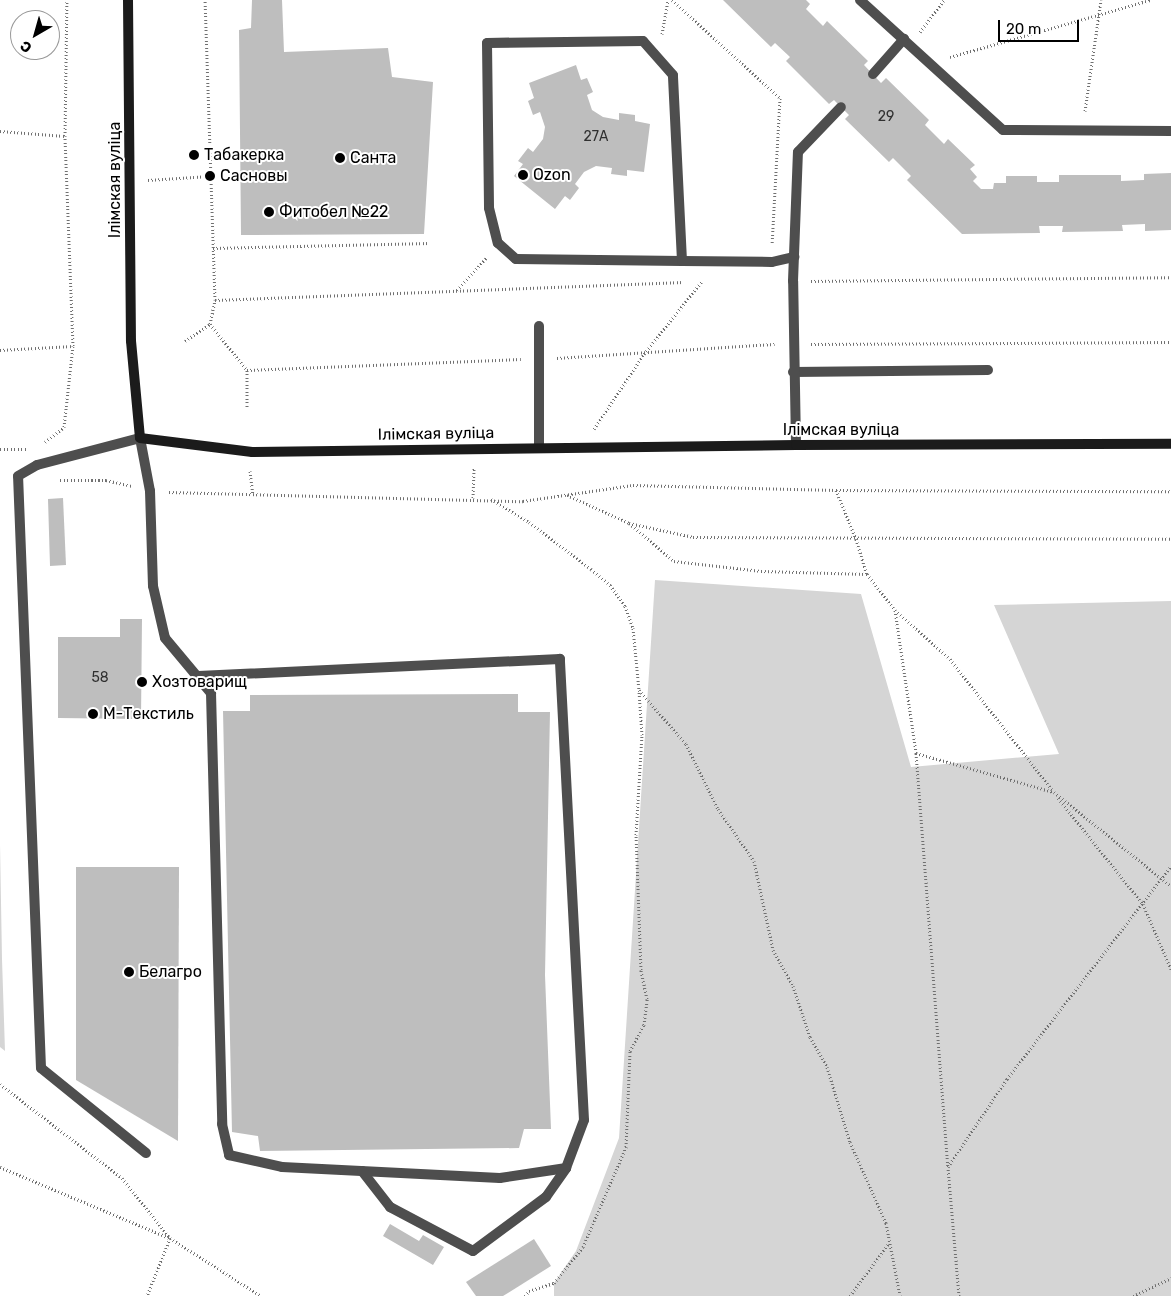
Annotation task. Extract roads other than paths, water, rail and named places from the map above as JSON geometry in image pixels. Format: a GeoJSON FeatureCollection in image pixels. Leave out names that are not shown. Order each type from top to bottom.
{"type":"FeatureCollection","features":[{"type":"Feature","properties":{"kind":"street","name":"Ілімская вуліца"},"geometry":{"type":"LineString","coordinates":[[128,0],[131,340],[140,438],[252,452],[796,445],[1171,444]]}},
{"type":"Feature","properties":{"kind":"lane"},"geometry":{"type":"LineString","coordinates":[[860,0],[907,42],[928,64],[1003,130],[1082,132],[1171,131]]}},
{"type":"Feature","properties":{"kind":"lane"},"geometry":{"type":"LineString","coordinates":[[682,261],[673,75],[643,41],[488,43],[489,208],[498,243],[516,259],[682,261],[772,262],[794,257]]}},
{"type":"Feature","properties":{"kind":"lane"},"geometry":{"type":"LineString","coordinates":[[872,74],[907,42]]}},
{"type":"Feature","properties":{"kind":"lane"},"geometry":{"type":"LineString","coordinates":[[796,445],[793,372],[793,281],[798,152],[841,107]]}},
{"type":"Feature","properties":{"kind":"lane"},"geometry":{"type":"LineString","coordinates":[[539,326],[541,358],[539,448]]}},
{"type":"Feature","properties":{"kind":"lane"},"geometry":{"type":"LineString","coordinates":[[793,372],[988,370]]}},
{"type":"Feature","properties":{"kind":"lane"},"geometry":{"type":"LineString","coordinates":[[146,1153],[41,1068],[18,476],[37,464],[140,438],[150,491],[153,586],[165,638],[211,693],[222,1124],[229,1155],[282,1167],[500,1178],[566,1168]]}},
{"type":"Feature","properties":{"kind":"lane"},"geometry":{"type":"LineString","coordinates":[[198,676],[560,659],[584,1120],[566,1168],[546,1196],[473,1250],[390,1207],[362,1171]]}},
{"type":"Feature","properties":{"kind":"place","name":"Табакерка"},"geometry":{"type":"Point","coordinates":[194,155]}},
{"type":"Feature","properties":{"kind":"place","name":"Санта"},"geometry":{"type":"Point","coordinates":[340,158]}},
{"type":"Feature","properties":{"kind":"place","name":"Ozon"},"geometry":{"type":"Point","coordinates":[523,175]}},
{"type":"Feature","properties":{"kind":"place","name":"Сасновы"},"geometry":{"type":"Point","coordinates":[210,176]}},
{"type":"Feature","properties":{"kind":"place","name":"Фитобел №22"},"geometry":{"type":"Point","coordinates":[269,212]}},
{"type":"Feature","properties":{"kind":"place","name":"Хозтоварищ"},"geometry":{"type":"Point","coordinates":[142,682]}},
{"type":"Feature","properties":{"kind":"place","name":"М-Текстиль"},"geometry":{"type":"Point","coordinates":[93,714]}},
{"type":"Feature","properties":{"kind":"place","name":"Белагро"},"geometry":{"type":"Point","coordinates":[129,972]}}]}
